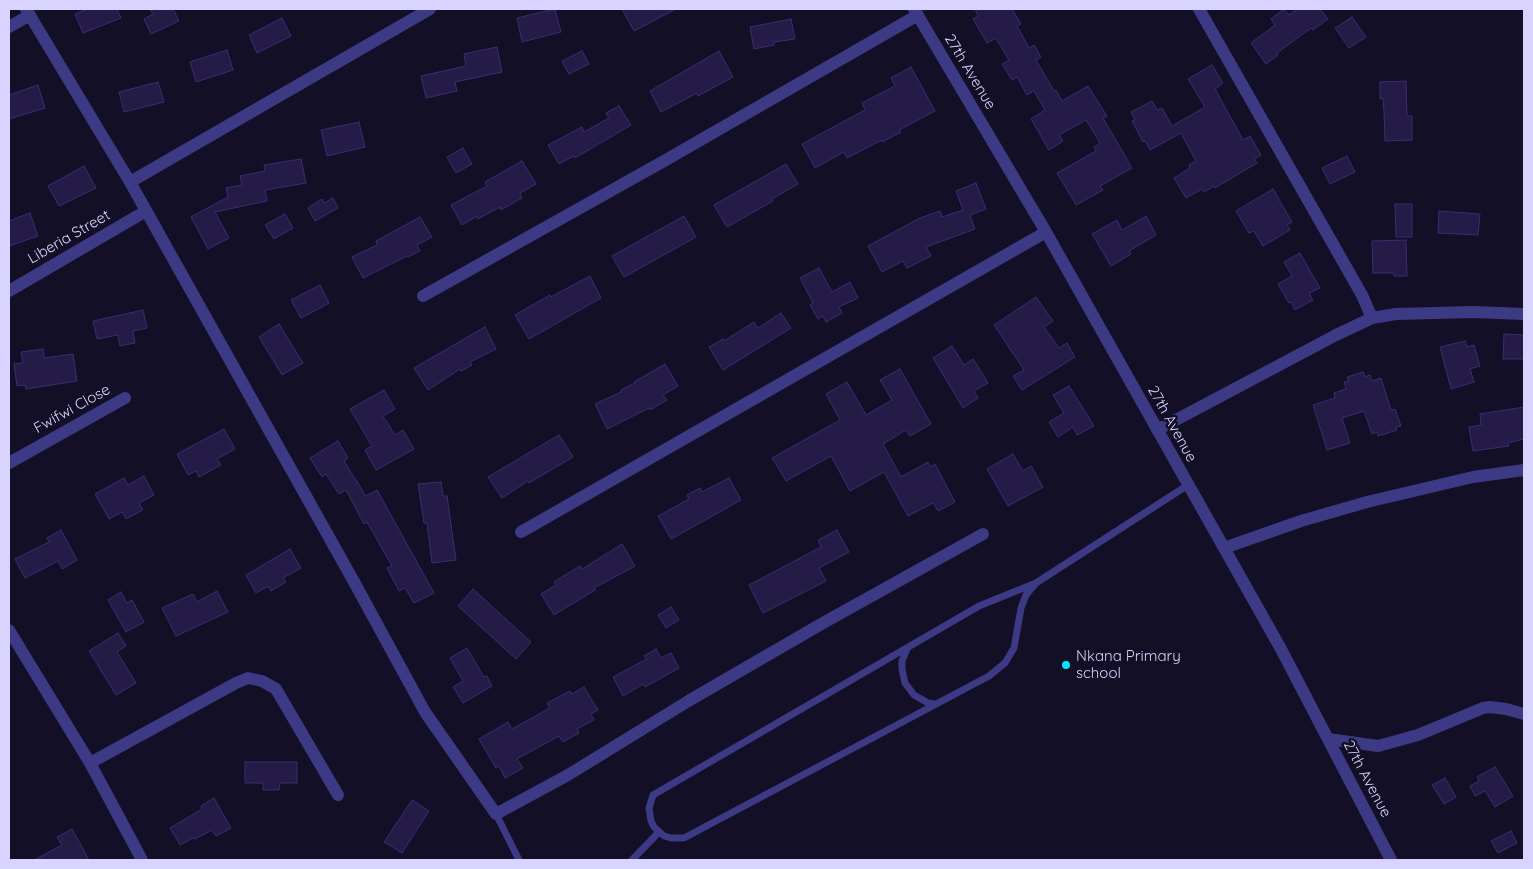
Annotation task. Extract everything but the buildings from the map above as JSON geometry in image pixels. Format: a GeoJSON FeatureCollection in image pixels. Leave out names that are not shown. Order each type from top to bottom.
{"type":"FeatureCollection","features":[{"type":"Feature","properties":{"kind":"street"},"geometry":{"type":"LineString","coordinates":[[130,182],[430,9]]}},
{"type":"Feature","properties":{"kind":"street"},"geometry":{"type":"LineString","coordinates":[[1198,9],[1362,295],[1372,318]]}},
{"type":"Feature","properties":{"kind":"street"},"geometry":{"type":"LineString","coordinates":[[9,27],[28,12],[130,182],[425,712],[496,814],[568,776],[698,695],[823,622],[983,534]]}},
{"type":"Feature","properties":{"kind":"street"},"geometry":{"type":"LineString","coordinates":[[423,296],[664,161],[916,12]]}},
{"type":"Feature","properties":{"kind":"street","name":"27th Avenue"},"geometry":{"type":"LineString","coordinates":[[916,12],[1046,232],[1281,649],[1391,860]]}},
{"type":"Feature","properties":{"kind":"street","name":"Liberia Street"},"geometry":{"type":"LineString","coordinates":[[9,290],[146,212]]}},
{"type":"Feature","properties":{"kind":"street"},"geometry":{"type":"LineString","coordinates":[[521,532],[1046,232]]}},
{"type":"Feature","properties":{"kind":"street"},"geometry":{"type":"LineString","coordinates":[[1157,430],[1336,335],[1372,318],[1396,314],[1473,312],[1524,314]]}},
{"type":"Feature","properties":{"kind":"street","name":"Fwifwi Close"},"geometry":{"type":"LineString","coordinates":[[9,463],[125,398]]}},
{"type":"Feature","properties":{"kind":"street"},"geometry":{"type":"LineString","coordinates":[[1224,548],[1301,521],[1367,502],[1473,477],[1524,470]]}},
{"type":"Feature","properties":{"kind":"street"},"geometry":{"type":"LineString","coordinates":[[9,630],[90,764],[142,860]]}},
{"type":"Feature","properties":{"kind":"street"},"geometry":{"type":"LineString","coordinates":[[90,764],[248,678],[262,681],[276,689],[338,795]]}},
{"type":"Feature","properties":{"kind":"street"},"geometry":{"type":"LineString","coordinates":[[1328,739],[1378,746],[1418,735],[1483,708],[1506,709],[1524,714]]}},
{"type":"Feature","properties":{"kind":"lane"},"geometry":{"type":"LineString","coordinates":[[1036,583],[1026,595],[1021,608],[1014,648],[1005,663],[988,676],[684,838],[671,838],[654,827],[649,814],[653,795],[979,606],[1036,583],[1188,485]]}},
{"type":"Feature","properties":{"kind":"lane"},"geometry":{"type":"LineString","coordinates":[[908,648],[902,661],[905,683],[914,695],[928,703],[936,704]]}},
{"type":"Feature","properties":{"kind":"lane"},"geometry":{"type":"LineString","coordinates":[[496,814],[519,860]]}},
{"type":"Feature","properties":{"kind":"lane"},"geometry":{"type":"LineString","coordinates":[[632,860],[659,832]]}},
{"type":"Feature","properties":{"kind":"place","name":"Nkana Primary school"},"geometry":{"type":"Point","coordinates":[1066,665]}}]}
